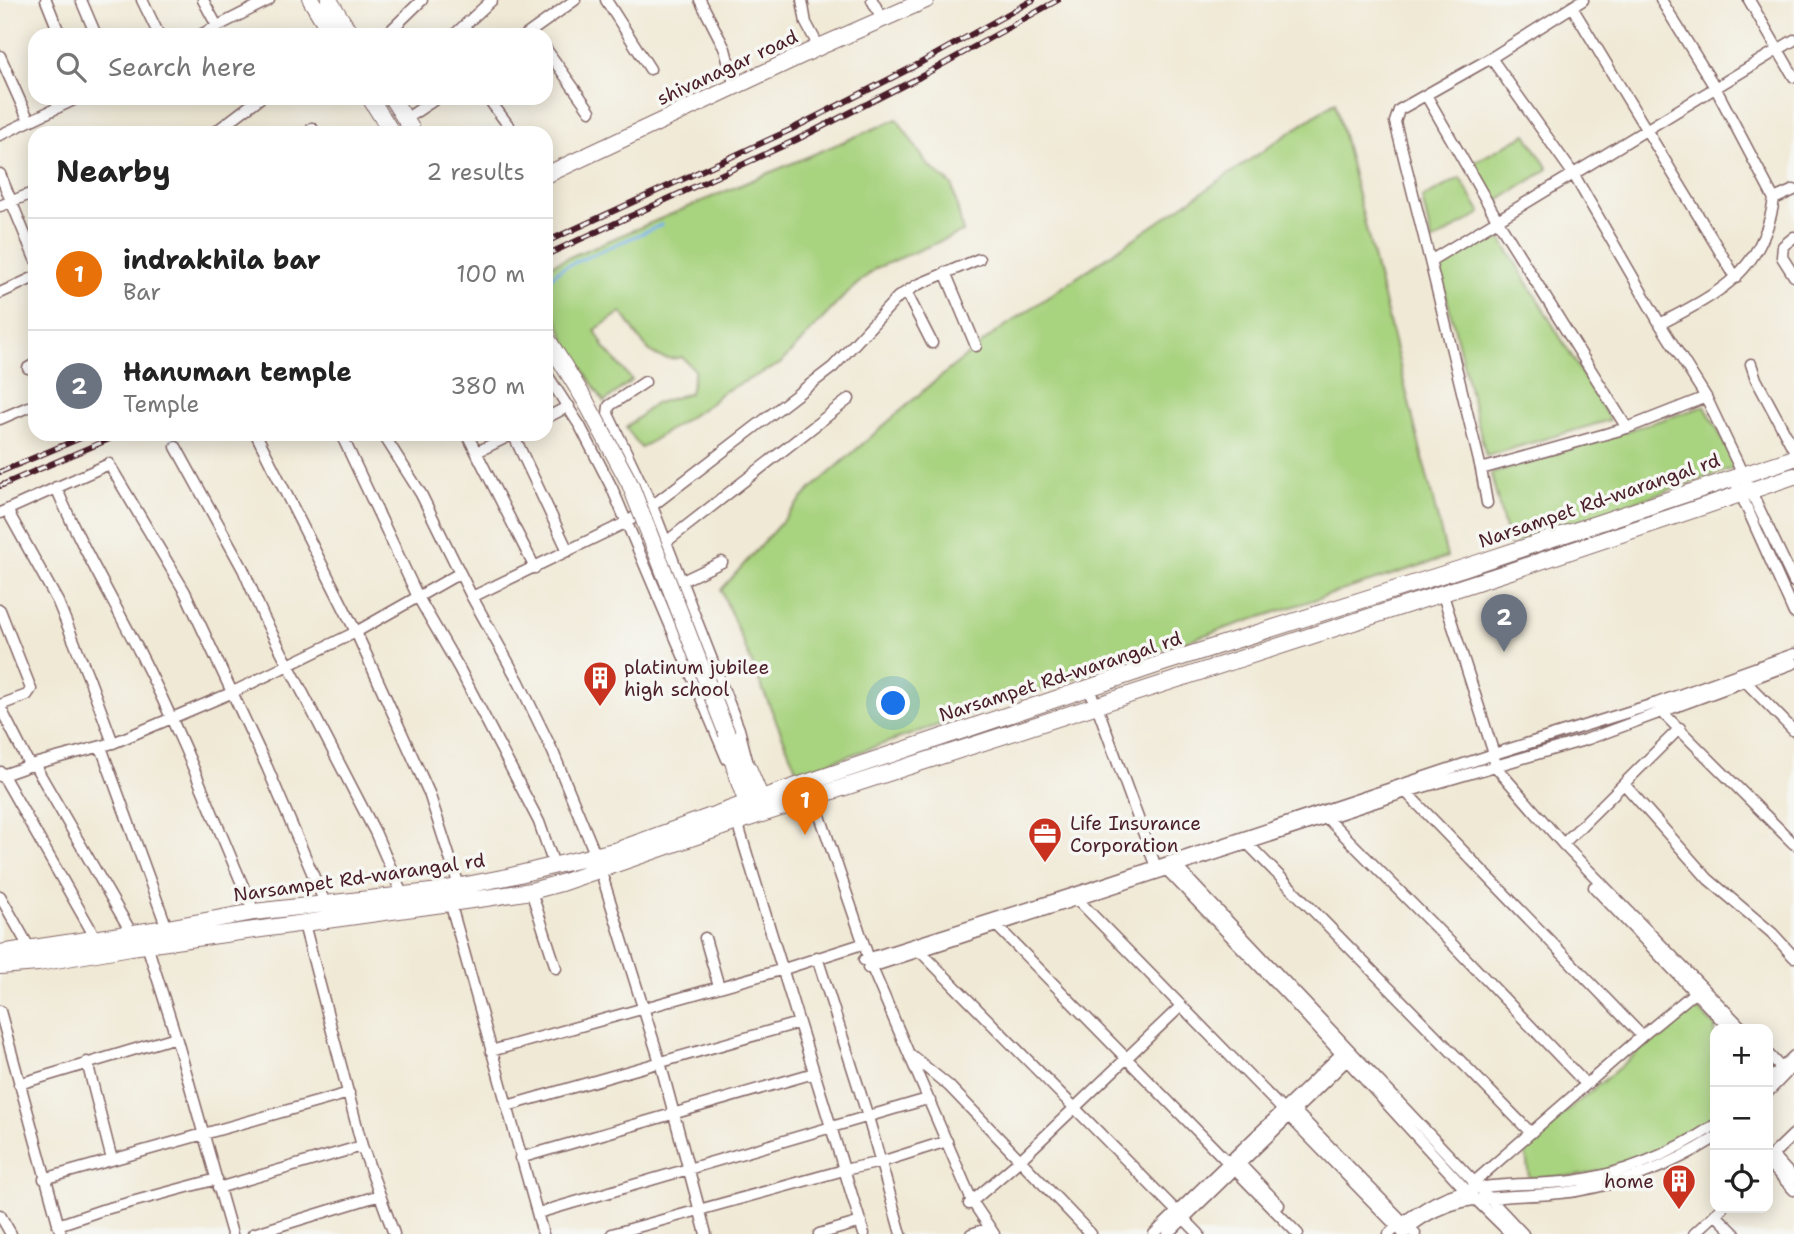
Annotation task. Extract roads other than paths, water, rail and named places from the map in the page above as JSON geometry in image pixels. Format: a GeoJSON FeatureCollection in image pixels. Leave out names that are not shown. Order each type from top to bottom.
{"type":"FeatureCollection","features":[{"type":"Feature","properties":{"kind":"main road"},"geometry":{"type":"LineString","coordinates":[[311,0],[328,28]]}},
{"type":"Feature","properties":{"kind":"main road","name":"shivanagar road"},"geometry":{"type":"LineString","coordinates":[[553,172],[926,0]]}},
{"type":"Feature","properties":{"kind":"main road"},"geometry":{"type":"LineString","coordinates":[[335,4],[347,28]]}},
{"type":"Feature","properties":{"kind":"main road"},"geometry":{"type":"LineString","coordinates":[[335,4],[356,28]]}},
{"type":"Feature","properties":{"kind":"main road"},"geometry":{"type":"LineString","coordinates":[[374,105],[388,126]]}},
{"type":"Feature","properties":{"kind":"main road"},"geometry":{"type":"LineString","coordinates":[[396,105],[410,126]]}},
{"type":"Feature","properties":{"kind":"main road"},"geometry":{"type":"LineString","coordinates":[[407,105],[421,126]]}},
{"type":"Feature","properties":{"kind":"main road"},"geometry":{"type":"LineString","coordinates":[[553,348],[585,400],[630,484],[743,773],[753,810]]}},
{"type":"Feature","properties":{"kind":"main road","name":"Narsampet Rd-warangal rd"},"geometry":{"type":"LineString","coordinates":[[0,966],[38,963],[531,891],[639,843],[753,810],[1088,688],[1794,458]]}},
{"type":"Feature","properties":{"kind":"main road","name":"Narsampet Rd-warangal rd"},"geometry":{"type":"LineString","coordinates":[[753,810],[811,798],[1511,571],[1794,476]]}},
{"type":"Feature","properties":{"kind":"main road","name":"Narsampet Rd-warangal rd"},"geometry":{"type":"LineString","coordinates":[[0,953],[254,912],[431,892],[554,865],[598,863]]}},
{"type":"Feature","properties":{"kind":"street"},"geometry":{"type":"LineString","coordinates":[[46,0],[57,28]]}},
{"type":"Feature","properties":{"kind":"street"},"geometry":{"type":"LineString","coordinates":[[81,0],[93,28]]}},
{"type":"Feature","properties":{"kind":"street"},"geometry":{"type":"LineString","coordinates":[[142,0],[156,28]]}},
{"type":"Feature","properties":{"kind":"street"},"geometry":{"type":"LineString","coordinates":[[203,0],[217,26]]}},
{"type":"Feature","properties":{"kind":"street"},"geometry":{"type":"LineString","coordinates":[[213,28],[269,0]]}},
{"type":"Feature","properties":{"kind":"street"},"geometry":{"type":"LineString","coordinates":[[393,28],[422,0]]}},
{"type":"Feature","properties":{"kind":"street"},"geometry":{"type":"LineString","coordinates":[[462,28],[492,0]]}},
{"type":"Feature","properties":{"kind":"street"},"geometry":{"type":"LineString","coordinates":[[539,28],[575,0]]}},
{"type":"Feature","properties":{"kind":"street"},"geometry":{"type":"LineString","coordinates":[[606,0],[650,69]]}},
{"type":"Feature","properties":{"kind":"street"},"geometry":{"type":"LineString","coordinates":[[700,0],[725,49],[734,87]]}},
{"type":"Feature","properties":{"kind":"street"},"geometry":{"type":"LineString","coordinates":[[802,0],[806,23],[819,47]]}},
{"type":"Feature","properties":{"kind":"street"},"geometry":{"type":"LineString","coordinates":[[873,0],[883,20]]}},
{"type":"Feature","properties":{"kind":"street"},"geometry":{"type":"LineString","coordinates":[[1487,503],[1481,469],[1395,121],[1399,110],[1491,58],[1583,0]]}},
{"type":"Feature","properties":{"kind":"street"},"geometry":{"type":"LineString","coordinates":[[1660,324],[1725,288],[1736,278],[1757,252],[1771,218],[1774,199],[1716,89],[1661,0]]}},
{"type":"Feature","properties":{"kind":"street"},"geometry":{"type":"LineString","coordinates":[[1749,0],[1794,77]]}},
{"type":"Feature","properties":{"kind":"street"},"geometry":{"type":"LineString","coordinates":[[1572,7],[1736,278]]}},
{"type":"Feature","properties":{"kind":"street"},"geometry":{"type":"LineString","coordinates":[[1430,261],[1794,40]]}},
{"type":"Feature","properties":{"kind":"street"},"geometry":{"type":"LineString","coordinates":[[0,56],[29,121]]}},
{"type":"Feature","properties":{"kind":"street"},"geometry":{"type":"LineString","coordinates":[[1491,58],[1574,175],[1660,324],[1706,397],[1738,476],[1794,582]]}},
{"type":"Feature","properties":{"kind":"street"},"geometry":{"type":"LineString","coordinates":[[553,59],[590,111]]}},
{"type":"Feature","properties":{"kind":"street"},"geometry":{"type":"LineString","coordinates":[[1426,95],[1498,221],[1627,428]]}},
{"type":"Feature","properties":{"kind":"street"},"geometry":{"type":"LineString","coordinates":[[0,135],[63,105]]}},
{"type":"Feature","properties":{"kind":"street"},"geometry":{"type":"LineString","coordinates":[[223,126],[251,105]]}},
{"type":"Feature","properties":{"kind":"street"},"geometry":{"type":"LineString","coordinates":[[413,114],[426,105]]}},
{"type":"Feature","properties":{"kind":"street"},"geometry":{"type":"LineString","coordinates":[[493,105],[509,126]]}},
{"type":"Feature","properties":{"kind":"street"},"geometry":{"type":"LineString","coordinates":[[0,174],[28,241]]}},
{"type":"Feature","properties":{"kind":"street"},"geometry":{"type":"LineString","coordinates":[[1774,199],[1794,190]]}},
{"type":"Feature","properties":{"kind":"street"},"geometry":{"type":"LineString","coordinates":[[0,206],[28,195]]}},
{"type":"Feature","properties":{"kind":"street"},"geometry":{"type":"LineString","coordinates":[[1794,237],[1783,246],[1782,257],[1794,276]]}},
{"type":"Feature","properties":{"kind":"street"},"geometry":{"type":"LineString","coordinates":[[472,597],[627,522],[652,506],[833,367],[905,292],[979,259]]}},
{"type":"Feature","properties":{"kind":"street"},"geometry":{"type":"LineString","coordinates":[[945,272],[976,346]]}},
{"type":"Feature","properties":{"kind":"street"},"geometry":{"type":"LineString","coordinates":[[0,293],[28,280]]}},
{"type":"Feature","properties":{"kind":"street"},"geometry":{"type":"LineString","coordinates":[[905,292],[932,342]]}},
{"type":"Feature","properties":{"kind":"street"},"geometry":{"type":"LineString","coordinates":[[1751,364],[1756,379],[1794,450]]}},
{"type":"Feature","properties":{"kind":"street"},"geometry":{"type":"LineString","coordinates":[[645,382],[607,410],[652,506],[739,729],[743,773]]}},
{"type":"Feature","properties":{"kind":"street"},"geometry":{"type":"LineString","coordinates":[[553,383],[569,407],[607,478],[714,733],[743,773]]}},
{"type":"Feature","properties":{"kind":"street"},"geometry":{"type":"LineString","coordinates":[[1481,469],[1627,428],[1706,397]]}},
{"type":"Feature","properties":{"kind":"street"},"geometry":{"type":"LineString","coordinates":[[666,542],[849,399]]}},
{"type":"Feature","properties":{"kind":"street"},"geometry":{"type":"LineString","coordinates":[[0,419],[28,407]]}},
{"type":"Feature","properties":{"kind":"street"},"geometry":{"type":"LineString","coordinates":[[553,415],[569,407]]}},
{"type":"Feature","properties":{"kind":"street"},"geometry":{"type":"LineString","coordinates":[[260,441],[356,632],[429,793],[459,886]]}},
{"type":"Feature","properties":{"kind":"street"},"geometry":{"type":"LineString","coordinates":[[344,441],[418,597],[459,668],[539,822],[554,865]]}},
{"type":"Feature","properties":{"kind":"street"},"geometry":{"type":"LineString","coordinates":[[387,441],[421,494],[472,597],[519,682],[574,799],[598,863],[660,1062],[706,1234]]}},
{"type":"Feature","properties":{"kind":"street"},"geometry":{"type":"LineString","coordinates":[[471,441],[535,568]]}},
{"type":"Feature","properties":{"kind":"street"},"geometry":{"type":"LineString","coordinates":[[477,452],[499,441]]}},
{"type":"Feature","properties":{"kind":"street"},"geometry":{"type":"LineString","coordinates":[[516,441],[568,551]]}},
{"type":"Feature","properties":{"kind":"street"},"geometry":{"type":"LineString","coordinates":[[176,447],[243,569],[264,618],[375,832],[402,894]]}},
{"type":"Feature","properties":{"kind":"street"},"geometry":{"type":"LineString","coordinates":[[167,928],[107,745],[90,681],[58,602],[4,511],[109,464],[186,592],[267,767],[325,904]]}},
{"type":"Feature","properties":{"kind":"street"},"geometry":{"type":"LineString","coordinates":[[56,487],[78,537],[141,654],[254,912]]}},
{"type":"Feature","properties":{"kind":"street"},"geometry":{"type":"LineString","coordinates":[[1747,492],[1794,613]]}},
{"type":"Feature","properties":{"kind":"street"},"geometry":{"type":"LineString","coordinates":[[682,581],[722,562]]}},
{"type":"Feature","properties":{"kind":"street"},"geometry":{"type":"LineString","coordinates":[[95,937],[1,774],[107,745],[171,719],[356,632],[460,573]]}},
{"type":"Feature","properties":{"kind":"street"},"geometry":{"type":"LineString","coordinates":[[1442,592],[1492,762],[1557,847],[1725,1024]]}},
{"type":"Feature","properties":{"kind":"street"},"geometry":{"type":"LineString","coordinates":[[0,611],[31,689],[27,695],[0,706],[131,932]]}},
{"type":"Feature","properties":{"kind":"street"},"geometry":{"type":"LineString","coordinates":[[1165,867],[1248,844],[1406,792],[1794,654]]}},
{"type":"Feature","properties":{"kind":"street"},"geometry":{"type":"LineString","coordinates":[[868,964],[1492,762],[1588,739],[1794,663]]}},
{"type":"Feature","properties":{"kind":"street"},"geometry":{"type":"LineString","coordinates":[[1744,680],[1794,732]]}},
{"type":"Feature","properties":{"kind":"street"},"geometry":{"type":"LineString","coordinates":[[1088,688],[1165,867],[1472,1186],[1488,1198],[1523,1234]]}},
{"type":"Feature","properties":{"kind":"street"},"geometry":{"type":"LineString","coordinates":[[1662,712],[1794,844]]}},
{"type":"Feature","properties":{"kind":"street"},"geometry":{"type":"LineString","coordinates":[[1563,844],[1680,728]]}},
{"type":"Feature","properties":{"kind":"street"},"geometry":{"type":"LineString","coordinates":[[1492,762],[1563,844],[1738,1024]]}},
{"type":"Feature","properties":{"kind":"street"},"geometry":{"type":"LineString","coordinates":[[1624,784],[1707,878],[1772,933],[1794,957]]}},
{"type":"Feature","properties":{"kind":"street"},"geometry":{"type":"LineString","coordinates":[[1406,792],[1642,1036]]}},
{"type":"Feature","properties":{"kind":"street"},"geometry":{"type":"LineString","coordinates":[[811,798],[868,964],[971,1203],[989,1231],[971,1234]]}},
{"type":"Feature","properties":{"kind":"street"},"geometry":{"type":"LineString","coordinates":[[753,810],[784,969],[798,1023],[864,1234]]}},
{"type":"Feature","properties":{"kind":"street"},"geometry":{"type":"LineString","coordinates":[[1327,818],[1586,1084]]}},
{"type":"Feature","properties":{"kind":"street"},"geometry":{"type":"LineString","coordinates":[[1248,844],[1531,1133]]}},
{"type":"Feature","properties":{"kind":"street"},"geometry":{"type":"LineString","coordinates":[[531,891],[556,968]]}},
{"type":"Feature","properties":{"kind":"street"},"geometry":{"type":"LineString","coordinates":[[0,896],[30,949]]}},
{"type":"Feature","properties":{"kind":"street"},"geometry":{"type":"LineString","coordinates":[[1075,897],[1180,1007],[1289,1111],[1403,1231]]}},
{"type":"Feature","properties":{"kind":"street"},"geometry":{"type":"LineString","coordinates":[[450,902],[543,1234]]}},
{"type":"Feature","properties":{"kind":"street"},"geometry":{"type":"LineString","coordinates":[[304,924],[362,1146],[394,1234]]}},
{"type":"Feature","properties":{"kind":"street"},"geometry":{"type":"LineString","coordinates":[[994,924],[1234,1166],[1306,1234]]}},
{"type":"Feature","properties":{"kind":"street"},"geometry":{"type":"LineString","coordinates":[[705,938],[719,987]]}},
{"type":"Feature","properties":{"kind":"street"},"geometry":{"type":"LineString","coordinates":[[147,945],[232,1234]]}},
{"type":"Feature","properties":{"kind":"street"},"geometry":{"type":"LineString","coordinates":[[491,1051],[862,945]]}},
{"type":"Feature","properties":{"kind":"street"},"geometry":{"type":"LineString","coordinates":[[917,948],[1178,1218],[1199,1234]]}},
{"type":"Feature","properties":{"kind":"street"},"geometry":{"type":"LineString","coordinates":[[817,957],[901,1234]]}},
{"type":"Feature","properties":{"kind":"street"},"geometry":{"type":"LineString","coordinates":[[868,964],[909,1053],[927,1100]]}},
{"type":"Feature","properties":{"kind":"street"},"geometry":{"type":"LineString","coordinates":[[1472,1186],[1586,1084],[1694,993]]}},
{"type":"Feature","properties":{"kind":"street"},"geometry":{"type":"LineString","coordinates":[[971,1203],[1020,1161],[1180,1007]]}},
{"type":"Feature","properties":{"kind":"street"},"geometry":{"type":"LineString","coordinates":[[0,1011],[59,1229],[102,1210],[362,1146]]}},
{"type":"Feature","properties":{"kind":"street"},"geometry":{"type":"LineString","coordinates":[[507,1106],[798,1023]]}},
{"type":"Feature","properties":{"kind":"street"},"geometry":{"type":"LineString","coordinates":[[19,1084],[176,1037]]}},
{"type":"Feature","properties":{"kind":"street"},"geometry":{"type":"LineString","coordinates":[[909,1053],[949,1086],[1091,1234]]}},
{"type":"Feature","properties":{"kind":"street"},"geometry":{"type":"LineString","coordinates":[[1154,1234],[1178,1218],[1234,1166],[1347,1054]]}},
{"type":"Feature","properties":{"kind":"street"},"geometry":{"type":"LineString","coordinates":[[1773,1072],[1794,1056]]}},
{"type":"Feature","properties":{"kind":"street"},"geometry":{"type":"LineString","coordinates":[[87,1062],[112,1160]]}},
{"type":"Feature","properties":{"kind":"street"},"geometry":{"type":"LineString","coordinates":[[1773,1088],[1794,1065]]}},
{"type":"Feature","properties":{"kind":"street"},"geometry":{"type":"LineString","coordinates":[[520,1158],[814,1073]]}},
{"type":"Feature","properties":{"kind":"street"},"geometry":{"type":"LineString","coordinates":[[44,1179],[349,1093]]}},
{"type":"Feature","properties":{"kind":"street"},"geometry":{"type":"LineString","coordinates":[[538,1213],[927,1100]]}},
{"type":"Feature","properties":{"kind":"street"},"geometry":{"type":"LineString","coordinates":[[1403,1231],[1440,1198],[1472,1186],[1573,1181],[1633,1168],[1680,1148],[1710,1128]]}},
{"type":"Feature","properties":{"kind":"street"},"geometry":{"type":"LineString","coordinates":[[1773,1155],[1794,1134]]}},
{"type":"Feature","properties":{"kind":"street"},"geometry":{"type":"LineString","coordinates":[[612,1234],[881,1162],[944,1141]]}},
{"type":"Feature","properties":{"kind":"street"},"geometry":{"type":"LineString","coordinates":[[1403,1231],[1445,1207],[1476,1199],[1574,1191],[1636,1178],[1685,1157],[1710,1141]]}},
{"type":"Feature","properties":{"kind":"street"},"geometry":{"type":"LineString","coordinates":[[1773,1162],[1794,1179]]}},
{"type":"Feature","properties":{"kind":"street"},"geometry":{"type":"LineString","coordinates":[[1773,1164],[1794,1190]]}},
{"type":"Feature","properties":{"kind":"street"},"geometry":{"type":"LineString","coordinates":[[1234,1166],[1298,1234]]}},
{"type":"Feature","properties":{"kind":"street"},"geometry":{"type":"LineString","coordinates":[[1472,1186],[1476,1199],[1511,1234]]}},
{"type":"Feature","properties":{"kind":"street"},"geometry":{"type":"LineString","coordinates":[[253,1234],[380,1195]]}},
{"type":"Feature","properties":{"kind":"street"},"geometry":{"type":"LineString","coordinates":[[1694,1234],[1715,1214]]}},
{"type":"Feature","properties":{"kind":"street"},"geometry":{"type":"LineString","coordinates":[[1715,1214],[1725,1234]]}},
{"type":"Feature","properties":{"kind":"street"},"geometry":{"type":"LineString","coordinates":[[1715,1214],[1735,1234]]}},
{"type":"Feature","properties":{"kind":"street"},"geometry":{"type":"LineString","coordinates":[[0,1215],[6,1232]]}},
{"type":"Feature","properties":{"kind":"street"},"geometry":{"type":"LineString","coordinates":[[1168,1234],[1178,1218]]}},
{"type":"Feature","properties":{"kind":"street"},"geometry":{"type":"LineString","coordinates":[[1178,1218],[1188,1234]]}},
{"type":"Feature","properties":{"kind":"street"},"geometry":{"type":"LineString","coordinates":[[818,1234],[861,1222]]}},
{"type":"Feature","properties":{"kind":"waterway"},"geometry":{"type":"LineString","coordinates":[[553,275],[562,268],[661,225]]}},
{"type":"Feature","properties":{"kind":"railway"},"geometry":{"type":"LineString","coordinates":[[553,239],[790,130],[913,67],[1033,0]]}},
{"type":"Feature","properties":{"kind":"railway"},"geometry":{"type":"LineString","coordinates":[[553,252],[796,140],[920,77],[1058,0]]}},
{"type":"Feature","properties":{"kind":"railway"},"geometry":{"type":"LineString","coordinates":[[0,472],[73,441]]}},
{"type":"Feature","properties":{"kind":"railway"},"geometry":{"type":"LineString","coordinates":[[0,486],[105,441]]}},
{"type":"Feature","properties":{"kind":"place","name":"Hanuman temple"},"geometry":{"type":"Point","coordinates":[1504,652]}},
{"type":"Feature","properties":{"kind":"place","name":"platinum jubilee high school"},"geometry":{"type":"Point","coordinates":[600,708]}},
{"type":"Feature","properties":{"kind":"place","name":"indrakhila bar"},"geometry":{"type":"Point","coordinates":[805,835]}},
{"type":"Feature","properties":{"kind":"place","name":"Life Insurance Corporation"},"geometry":{"type":"Point","coordinates":[1045,864]}},
{"type":"Feature","properties":{"kind":"place","name":"home"},"geometry":{"type":"Point","coordinates":[1679,1211]}}]}
